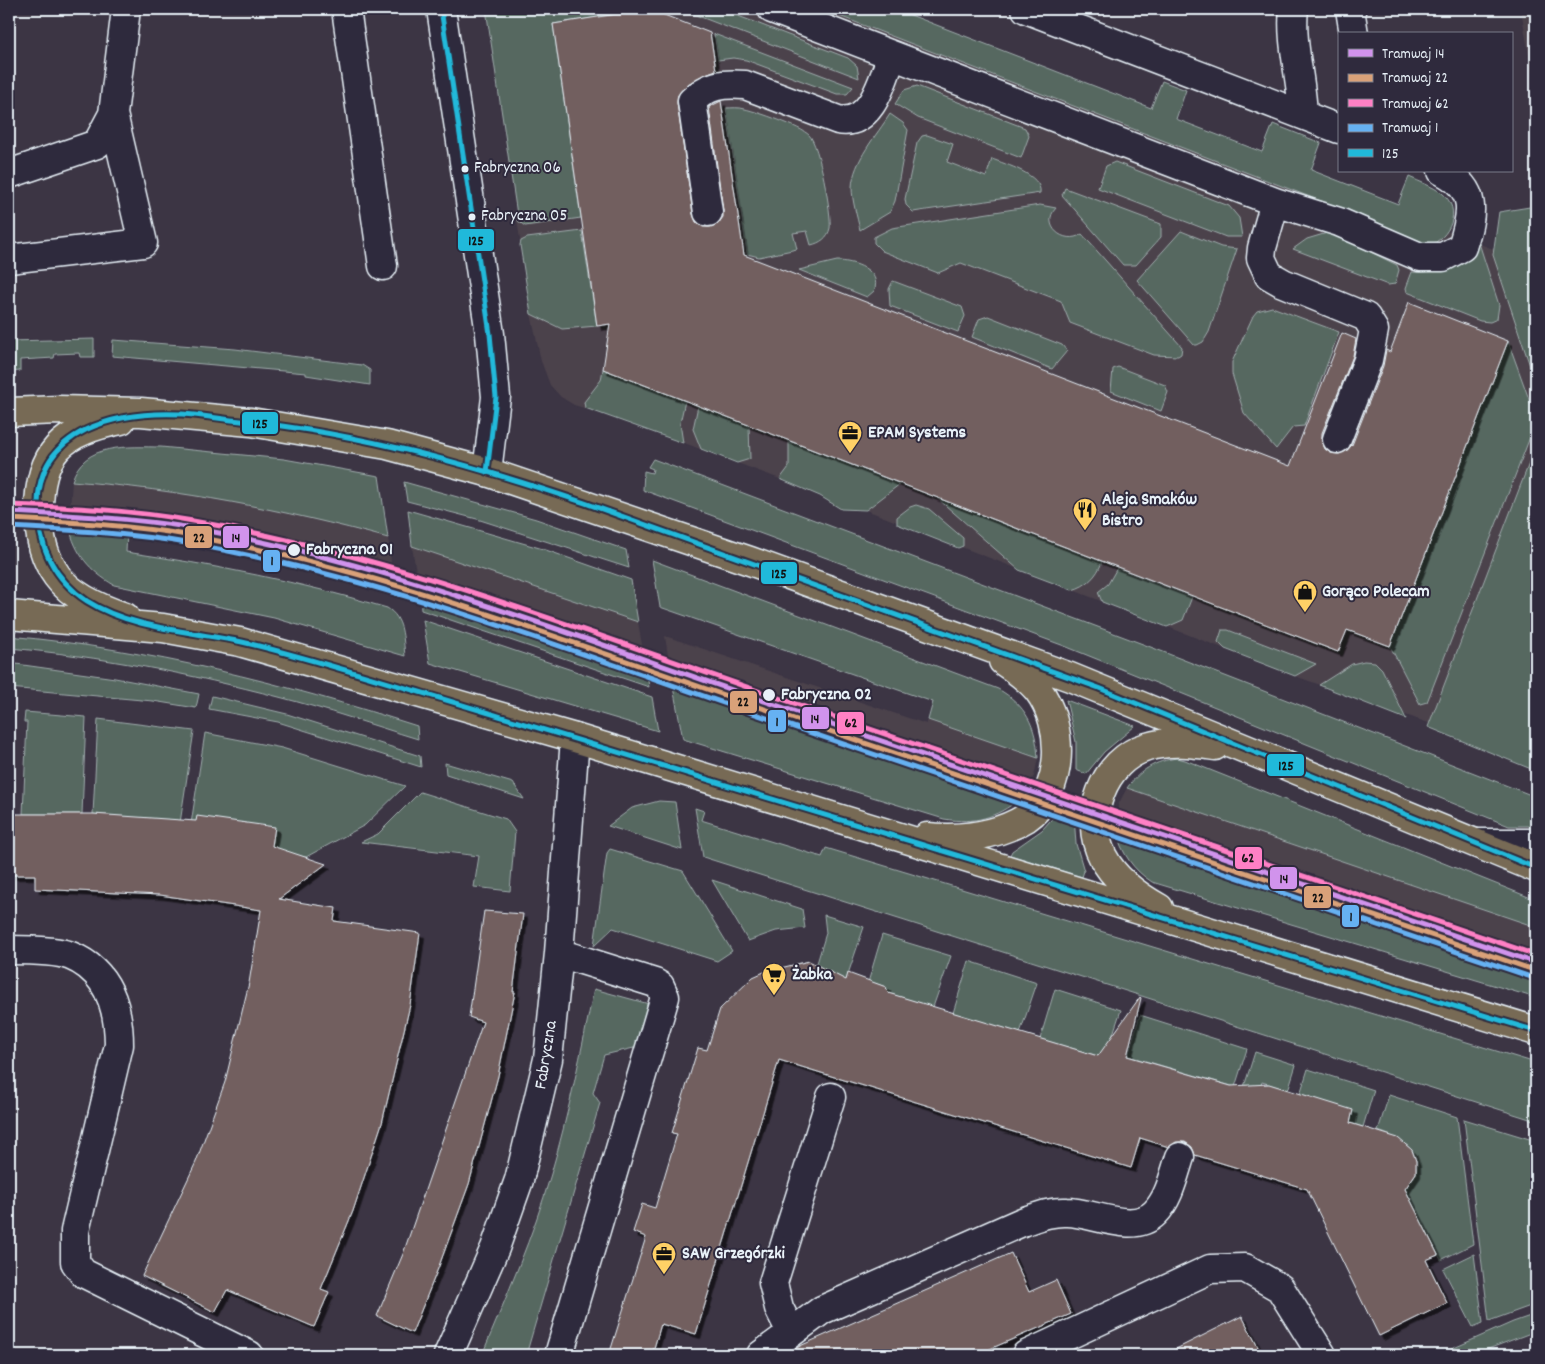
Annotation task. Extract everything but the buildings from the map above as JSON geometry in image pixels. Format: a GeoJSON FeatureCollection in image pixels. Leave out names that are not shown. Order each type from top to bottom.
{"type":"FeatureCollection","features":[{"type":"Feature","properties":{"kind":"main road"},"geometry":{"type":"LineString","coordinates":[[9,412],[59,410],[177,414],[325,433],[387,445],[487,472],[750,561],[1119,696],[1279,764],[1536,868]]}},
{"type":"Feature","properties":{"kind":"main road"},"geometry":{"type":"LineString","coordinates":[[177,414],[108,423],[70,437],[48,460],[39,491],[41,539],[57,576],[74,592],[94,604],[126,618],[164,628],[240,642],[575,738],[1207,932],[1536,1030]]}},
{"type":"Feature","properties":{"kind":"main road"},"geometry":{"type":"LineString","coordinates":[[9,615],[164,628]]}},
{"type":"Feature","properties":{"kind":"main road"},"geometry":{"type":"LineString","coordinates":[[878,831],[943,838],[991,832],[1027,817],[1046,797],[1050,786],[1056,746],[1051,715],[1045,702],[1038,690],[1019,673],[1004,662],[961,638]]}},
{"type":"Feature","properties":{"kind":"main road"},"geometry":{"type":"LineString","coordinates":[[1207,932],[1150,903],[1122,882],[1112,871],[1103,858],[1096,836],[1095,814],[1101,792],[1106,781],[1122,761],[1145,747],[1160,744],[1177,742],[1216,746],[1279,764]]}},
{"type":"Feature","properties":{"kind":"street"},"geometry":{"type":"LineString","coordinates":[[9,259],[143,243],[113,114],[126,9]]}},
{"type":"Feature","properties":{"kind":"street"},"geometry":{"type":"LineString","coordinates":[[346,9],[384,266]]}},
{"type":"Feature","properties":{"kind":"street"},"geometry":{"type":"LineString","coordinates":[[441,9],[490,334],[496,397],[487,472]]}},
{"type":"Feature","properties":{"kind":"street"},"geometry":{"type":"LineString","coordinates":[[772,9],[1274,202],[1338,222],[1420,257],[1443,257],[1462,246],[1471,210],[1464,186],[1443,172]]}},
{"type":"Feature","properties":{"kind":"street"},"geometry":{"type":"LineString","coordinates":[[1026,9],[1338,129]]}},
{"type":"Feature","properties":{"kind":"street"},"geometry":{"type":"LineString","coordinates":[[1294,9],[1293,21],[1302,90],[1303,115]]}},
{"type":"Feature","properties":{"kind":"street"},"geometry":{"type":"LineString","coordinates":[[1350,9],[1354,32]]}},
{"type":"Feature","properties":{"kind":"street"},"geometry":{"type":"LineString","coordinates":[[708,212],[692,101],[703,90],[729,84],[745,85],[838,120],[852,121],[863,115],[870,104],[879,88],[892,55]]}},
{"type":"Feature","properties":{"kind":"street"},"geometry":{"type":"LineString","coordinates":[[9,174],[97,144],[113,114]]}},
{"type":"Feature","properties":{"kind":"street"},"geometry":{"type":"LineString","coordinates":[[1274,202],[1261,258],[1268,274],[1283,283],[1366,317],[1374,330],[1368,360],[1337,439]]}},
{"type":"Feature","properties":{"kind":"street","name":"Fabryczna"},"geometry":{"type":"LineString","coordinates":[[448,1355],[495,1248],[525,1159],[548,1059],[559,953],[575,738]]}},
{"type":"Feature","properties":{"kind":"street"},"geometry":{"type":"LineString","coordinates":[[1470,842],[1492,844],[1536,843]]}},
{"type":"Feature","properties":{"kind":"street"},"geometry":{"type":"LineString","coordinates":[[9,950],[69,955],[88,965],[108,986],[119,1019],[119,1045],[75,1231],[74,1262],[83,1273],[248,1355]]}},
{"type":"Feature","properties":{"kind":"street"},"geometry":{"type":"LineString","coordinates":[[559,953],[655,983],[660,986],[665,997],[559,1355]]}},
{"type":"Feature","properties":{"kind":"street"},"geometry":{"type":"LineString","coordinates":[[791,1332],[779,1308],[773,1283],[831,1097]]}},
{"type":"Feature","properties":{"kind":"street"},"geometry":{"type":"LineString","coordinates":[[761,1355],[822,1310],[1022,1222],[1049,1213],[1082,1212],[1132,1223],[1147,1219],[1154,1214],[1164,1200],[1180,1157]]}},
{"type":"Feature","properties":{"kind":"street"},"geometry":{"type":"LineString","coordinates":[[1026,1355],[1210,1269],[1245,1268],[1280,1288],[1322,1355]]}},
{"type":"Feature","properties":{"kind":"shaded area"},"geometry":{"type":"Polygon","coordinates":[[[486,9],[865,9],[1493,249],[1536,285],[1536,761],[1295,676],[866,510],[841,509],[820,496],[780,479],[621,419],[574,405],[561,397],[550,385],[541,361],[531,314],[486,9]]]}},
{"type":"Feature","properties":{"kind":"shaded area"},"geometry":{"type":"Polygon","coordinates":[[[1521,9],[1536,9],[1536,97],[1521,9]]]}},
{"type":"Feature","properties":{"kind":"shaded area"},"geometry":{"type":"Polygon","coordinates":[[[72,481],[174,491],[258,505],[388,538],[394,585],[341,569],[245,546],[127,528],[127,532],[69,526],[72,481]]]}},
{"type":"Feature","properties":{"kind":"shaded area"},"geometry":{"type":"Polygon","coordinates":[[[412,546],[638,622],[647,674],[420,597],[412,546]]]}},
{"type":"Feature","properties":{"kind":"shaded area"},"geometry":{"type":"Polygon","coordinates":[[[665,636],[926,724],[928,720],[1038,758],[1034,776],[1020,799],[672,682],[665,636]]]}},
{"type":"Feature","properties":{"kind":"shaded area"},"geometry":{"type":"Polygon","coordinates":[[[1127,788],[1536,927],[1536,974],[1116,832],[1118,805],[1127,788]]]}},
{"type":"Feature","properties":{"kind":"green space"},"geometry":{"type":"Polygon","coordinates":[[[486,9],[617,9],[618,14],[553,24],[581,218],[525,226],[518,221],[486,9]]]}},
{"type":"Feature","properties":{"kind":"green space"},"geometry":{"type":"Polygon","coordinates":[[[680,9],[720,9],[848,58],[857,66],[859,78],[680,9]]]}},
{"type":"Feature","properties":{"kind":"green space"},"geometry":{"type":"Polygon","coordinates":[[[821,9],[895,9],[1151,108],[1162,81],[1186,90],[1176,119],[1262,152],[1273,124],[1321,143],[1311,170],[1398,204],[1409,177],[1434,188],[1442,193],[1452,207],[1451,223],[1442,237],[1428,246],[1344,210],[821,9]]]}},
{"type":"Feature","properties":{"kind":"green space"},"geometry":{"type":"Polygon","coordinates":[[[714,34],[853,87],[847,94],[837,94],[746,60],[733,58],[718,60],[714,34]]]}},
{"type":"Feature","properties":{"kind":"green space"},"geometry":{"type":"Polygon","coordinates":[[[917,86],[1025,128],[1029,136],[1021,158],[918,118],[895,104],[904,90],[917,86]]]}},
{"type":"Feature","properties":{"kind":"green space"},"geometry":{"type":"Polygon","coordinates":[[[726,108],[740,108],[759,113],[789,124],[809,135],[821,165],[829,209],[830,228],[823,240],[811,245],[807,231],[793,233],[797,249],[759,257],[747,254],[726,108]]]}},
{"type":"Feature","properties":{"kind":"green space"},"geometry":{"type":"Polygon","coordinates":[[[890,114],[903,123],[908,130],[895,201],[890,212],[860,230],[853,198],[853,177],[866,149],[890,114]]]}},
{"type":"Feature","properties":{"kind":"green space"},"geometry":{"type":"Polygon","coordinates":[[[927,135],[953,144],[947,162],[986,177],[992,159],[1014,167],[1030,176],[1036,181],[1040,193],[913,212],[906,205],[905,199],[917,143],[922,136],[927,135]]]}},
{"type":"Feature","properties":{"kind":"green space"},"geometry":{"type":"Polygon","coordinates":[[[1115,162],[1229,206],[1239,218],[1242,237],[1226,237],[1098,188],[1106,166],[1115,162]]]}},
{"type":"Feature","properties":{"kind":"green space"},"geometry":{"type":"Polygon","coordinates":[[[1065,188],[1161,224],[1161,237],[1136,265],[1123,265],[1062,195],[1065,188]]]}},
{"type":"Feature","properties":{"kind":"green space"},"geometry":{"type":"Polygon","coordinates":[[[1040,205],[1056,208],[1052,214],[1051,221],[1052,227],[1056,232],[1068,237],[1082,234],[1182,347],[1181,354],[1178,356],[1154,355],[1070,323],[1061,301],[961,263],[938,273],[882,251],[874,243],[874,237],[892,228],[1040,205]]]}},
{"type":"Feature","properties":{"kind":"green space"},"geometry":{"type":"Polygon","coordinates":[[[1536,206],[1536,384],[1493,255],[1499,212],[1536,206]]]}},
{"type":"Feature","properties":{"kind":"green space"},"geometry":{"type":"Polygon","coordinates":[[[582,231],[597,326],[562,329],[531,314],[520,245],[521,241],[527,238],[582,231]]]}},
{"type":"Feature","properties":{"kind":"green space"},"geometry":{"type":"Polygon","coordinates":[[[1181,231],[1221,247],[1237,249],[1209,332],[1203,342],[1197,345],[1194,345],[1137,280],[1181,231]]]}},
{"type":"Feature","properties":{"kind":"green space"},"geometry":{"type":"Polygon","coordinates":[[[1327,233],[1338,236],[1397,265],[1399,270],[1395,284],[1388,285],[1293,249],[1307,239],[1327,233]]]}},
{"type":"Feature","properties":{"kind":"green space"},"geometry":{"type":"Polygon","coordinates":[[[1479,243],[1499,305],[1497,319],[1490,322],[1480,321],[1407,292],[1406,288],[1412,272],[1431,271],[1449,266],[1479,243]]]}},
{"type":"Feature","properties":{"kind":"green space"},"geometry":{"type":"Polygon","coordinates":[[[837,261],[858,265],[870,272],[876,284],[874,291],[867,297],[799,270],[837,261]]]}},
{"type":"Feature","properties":{"kind":"green space"},"geometry":{"type":"Polygon","coordinates":[[[893,281],[962,307],[965,316],[958,332],[890,306],[889,289],[893,281]]]}},
{"type":"Feature","properties":{"kind":"green space"},"geometry":{"type":"Polygon","coordinates":[[[1272,307],[1339,332],[1304,426],[1293,427],[1276,449],[1244,413],[1232,374],[1232,362],[1253,316],[1257,311],[1272,307]]]}},
{"type":"Feature","properties":{"kind":"green space"},"geometry":{"type":"Polygon","coordinates":[[[988,316],[1062,345],[1067,351],[1052,369],[972,337],[979,319],[988,316]]]}},
{"type":"Feature","properties":{"kind":"green space"},"geometry":{"type":"Polygon","coordinates":[[[94,339],[94,357],[80,357],[79,353],[55,354],[54,358],[20,360],[20,371],[9,372],[9,341],[94,339]]]}},
{"type":"Feature","properties":{"kind":"green space"},"geometry":{"type":"Polygon","coordinates":[[[113,340],[235,349],[362,365],[370,370],[370,385],[306,375],[306,373],[112,356],[113,340]]]}},
{"type":"Feature","properties":{"kind":"green space"},"geometry":{"type":"Polygon","coordinates":[[[1508,341],[1534,413],[1534,427],[1427,702],[1420,704],[1390,646],[1508,341]]]}},
{"type":"Feature","properties":{"kind":"green space"},"geometry":{"type":"Polygon","coordinates":[[[1118,367],[1165,385],[1168,392],[1161,411],[1111,391],[1113,369],[1118,367]]]}},
{"type":"Feature","properties":{"kind":"green space"},"geometry":{"type":"Polygon","coordinates":[[[603,369],[685,401],[680,423],[683,443],[585,408],[584,402],[601,380],[603,369]]]}},
{"type":"Feature","properties":{"kind":"green space"},"geometry":{"type":"Polygon","coordinates":[[[698,406],[749,425],[750,459],[737,463],[701,449],[693,429],[698,406]]]}},
{"type":"Feature","properties":{"kind":"green space"},"geometry":{"type":"Polygon","coordinates":[[[789,441],[900,484],[866,510],[841,509],[820,496],[780,479],[789,467],[789,441]]]}},
{"type":"Feature","properties":{"kind":"green space"},"geometry":{"type":"Polygon","coordinates":[[[1536,445],[1536,771],[1428,727],[1536,445]]]}},
{"type":"Feature","properties":{"kind":"green space"},"geometry":{"type":"Polygon","coordinates":[[[122,447],[161,447],[284,459],[379,476],[388,538],[309,518],[231,502],[192,495],[72,481],[78,468],[86,459],[97,453],[122,447]]]}},
{"type":"Feature","properties":{"kind":"green space"},"geometry":{"type":"Polygon","coordinates":[[[653,459],[1148,646],[1536,797],[1536,826],[1509,826],[1067,647],[643,490],[644,471],[652,473],[653,469],[648,467],[653,459]]]}},
{"type":"Feature","properties":{"kind":"green space"},"geometry":{"type":"Polygon","coordinates":[[[404,482],[536,519],[626,550],[629,568],[477,519],[407,501],[404,482]]]}},
{"type":"Feature","properties":{"kind":"green space"},"geometry":{"type":"Polygon","coordinates":[[[937,498],[1102,562],[1091,580],[1072,590],[1019,570],[937,498]]]}},
{"type":"Feature","properties":{"kind":"green space"},"geometry":{"type":"Polygon","coordinates":[[[916,505],[929,509],[963,538],[963,546],[958,548],[897,524],[897,517],[910,507],[916,505]]]}},
{"type":"Feature","properties":{"kind":"green space"},"geometry":{"type":"Polygon","coordinates":[[[408,510],[543,549],[631,580],[638,622],[412,546],[408,510]]]}},
{"type":"Feature","properties":{"kind":"green space"},"geometry":{"type":"Polygon","coordinates":[[[69,526],[127,532],[126,552],[257,575],[387,608],[393,612],[400,623],[405,656],[274,618],[114,585],[105,580],[85,561],[75,545],[69,526]]]}},
{"type":"Feature","properties":{"kind":"green space"},"geometry":{"type":"Polygon","coordinates":[[[652,560],[998,689],[1016,702],[1028,717],[1035,736],[1038,758],[928,720],[933,702],[660,607],[652,560]]]}},
{"type":"Feature","properties":{"kind":"green space"},"geometry":{"type":"Polygon","coordinates":[[[1117,568],[1192,597],[1183,620],[1167,627],[1102,602],[1098,592],[1108,584],[1117,568]]]}},
{"type":"Feature","properties":{"kind":"green space"},"geometry":{"type":"Polygon","coordinates":[[[420,597],[647,674],[649,687],[421,610],[420,597]]]}},
{"type":"Feature","properties":{"kind":"green space"},"geometry":{"type":"Polygon","coordinates":[[[423,620],[652,697],[658,731],[430,663],[423,620]]]}},
{"type":"Feature","properties":{"kind":"green space"},"geometry":{"type":"Polygon","coordinates":[[[1222,630],[1228,630],[1316,664],[1295,676],[1225,649],[1218,642],[1222,630]]]}},
{"type":"Feature","properties":{"kind":"green space"},"geometry":{"type":"Polygon","coordinates":[[[9,636],[61,642],[164,659],[266,682],[417,726],[418,739],[297,702],[212,681],[111,661],[9,648],[9,636]]]}},
{"type":"Feature","properties":{"kind":"green space"},"geometry":{"type":"Polygon","coordinates":[[[1364,661],[1375,662],[1382,669],[1406,719],[1319,685],[1352,664],[1364,661]]]}},
{"type":"Feature","properties":{"kind":"green space"},"geometry":{"type":"Polygon","coordinates":[[[9,663],[115,678],[199,694],[196,708],[153,701],[9,688],[9,663]]]}},
{"type":"Feature","properties":{"kind":"green space"},"geometry":{"type":"Polygon","coordinates":[[[672,682],[1020,799],[1002,811],[984,818],[965,821],[944,819],[683,739],[672,682]]]}},
{"type":"Feature","properties":{"kind":"green space"},"geometry":{"type":"Polygon","coordinates":[[[212,696],[287,714],[420,756],[421,767],[278,722],[209,709],[212,696]]]}},
{"type":"Feature","properties":{"kind":"green space"},"geometry":{"type":"Polygon","coordinates":[[[1066,700],[1135,726],[1104,752],[1086,774],[1076,770],[1076,742],[1066,700]]]}},
{"type":"Feature","properties":{"kind":"green space"},"geometry":{"type":"Polygon","coordinates":[[[25,712],[86,717],[82,814],[23,814],[27,722],[24,722],[25,712]]]}},
{"type":"Feature","properties":{"kind":"green space"},"geometry":{"type":"Polygon","coordinates":[[[98,719],[194,731],[180,823],[93,814],[98,719]]]}},
{"type":"Feature","properties":{"kind":"green space"},"geometry":{"type":"Polygon","coordinates":[[[205,733],[282,748],[405,786],[365,825],[306,857],[285,854],[191,824],[205,733]]]}},
{"type":"Feature","properties":{"kind":"green space"},"geometry":{"type":"Polygon","coordinates":[[[1177,758],[1536,900],[1536,927],[1127,788],[1137,776],[1149,767],[1162,761],[1177,758]]]}},
{"type":"Feature","properties":{"kind":"green space"},"geometry":{"type":"Polygon","coordinates":[[[445,763],[513,783],[524,799],[446,774],[445,763]]]}},
{"type":"Feature","properties":{"kind":"green space"},"geometry":{"type":"Polygon","coordinates":[[[420,792],[506,819],[515,832],[510,891],[474,887],[479,856],[361,842],[378,834],[420,792]]]}},
{"type":"Feature","properties":{"kind":"green space"},"geometry":{"type":"Polygon","coordinates":[[[659,801],[675,802],[682,850],[608,826],[632,808],[659,801]]]}},
{"type":"Feature","properties":{"kind":"green space"},"geometry":{"type":"Polygon","coordinates":[[[695,808],[704,811],[701,820],[822,857],[826,848],[1536,1063],[1536,1121],[703,857],[695,808]]]}},
{"type":"Feature","properties":{"kind":"green space"},"geometry":{"type":"Polygon","coordinates":[[[1058,812],[1074,816],[1076,844],[1084,871],[1082,877],[1010,855],[1012,851],[1042,830],[1058,812]]]}},
{"type":"Feature","properties":{"kind":"green space"},"geometry":{"type":"Polygon","coordinates":[[[1116,832],[1536,974],[1536,998],[1152,882],[1139,872],[1129,860],[1121,847],[1116,832]]]}},
{"type":"Feature","properties":{"kind":"green space"},"geometry":{"type":"Polygon","coordinates":[[[610,849],[683,871],[732,951],[717,961],[613,928],[594,946],[607,853],[610,849]]]}},
{"type":"Feature","properties":{"kind":"green space"},"geometry":{"type":"Polygon","coordinates":[[[712,880],[802,909],[805,928],[776,931],[748,941],[712,880]]]}},
{"type":"Feature","properties":{"kind":"green space"},"geometry":{"type":"Polygon","coordinates":[[[824,915],[864,927],[846,980],[815,970],[826,933],[824,915]]]}},
{"type":"Feature","properties":{"kind":"green space"},"geometry":{"type":"Polygon","coordinates":[[[882,935],[951,956],[933,1007],[887,993],[886,987],[874,983],[867,986],[882,935]]]}},
{"type":"Feature","properties":{"kind":"green space"},"geometry":{"type":"Polygon","coordinates":[[[969,961],[1037,983],[1020,1033],[953,1013],[969,961]]]}},
{"type":"Feature","properties":{"kind":"green space"},"geometry":{"type":"Polygon","coordinates":[[[594,989],[649,1004],[638,1047],[604,1055],[593,1093],[600,1103],[526,1355],[482,1355],[528,1243],[544,1197],[569,1105],[594,989]]]}},
{"type":"Feature","properties":{"kind":"green space"},"geometry":{"type":"Polygon","coordinates":[[[1055,989],[1121,1010],[1105,1058],[1040,1039],[1055,989]]]}},
{"type":"Feature","properties":{"kind":"green space"},"geometry":{"type":"Polygon","coordinates":[[[1140,1015],[1247,1049],[1235,1087],[1128,1056],[1140,1015]]]}},
{"type":"Feature","properties":{"kind":"green space"},"geometry":{"type":"Polygon","coordinates":[[[1255,1052],[1296,1065],[1284,1103],[1281,1088],[1262,1082],[1261,1085],[1243,1090],[1255,1052]]]}},
{"type":"Feature","properties":{"kind":"green space"},"geometry":{"type":"Polygon","coordinates":[[[1308,1069],[1374,1090],[1363,1127],[1296,1107],[1308,1069]]]}},
{"type":"Feature","properties":{"kind":"green space"},"geometry":{"type":"Polygon","coordinates":[[[1389,1095],[1457,1117],[1473,1244],[1441,1260],[1424,1227],[1412,1233],[1403,1192],[1415,1175],[1416,1158],[1413,1152],[1401,1141],[1378,1131],[1389,1095]]]}},
{"type":"Feature","properties":{"kind":"green space"},"geometry":{"type":"Polygon","coordinates":[[[1464,1119],[1536,1141],[1536,1304],[1489,1321],[1464,1119]]]}},
{"type":"Feature","properties":{"kind":"green space"},"geometry":{"type":"Polygon","coordinates":[[[1474,1254],[1483,1323],[1473,1327],[1443,1269],[1474,1254]]]}},
{"type":"Feature","properties":{"kind":"green space"},"geometry":{"type":"Polygon","coordinates":[[[1536,1314],[1536,1331],[1472,1355],[1438,1355],[1513,1322],[1536,1314]]]}},
{"type":"Feature","properties":{"kind":"tram line","name":"62"},"geometry":{"type":"LineString","coordinates":[[9,505],[101,510],[193,521],[266,535],[409,573],[551,618],[761,692],[1536,955]]}},
{"type":"Feature","properties":{"kind":"tram line","name":"14"},"geometry":{"type":"LineString","coordinates":[[9,512],[124,519],[193,528],[266,543],[409,581],[551,627],[1536,963]]}},
{"type":"Feature","properties":{"kind":"tram line","name":"22"},"geometry":{"type":"LineString","coordinates":[[9,519],[124,527],[192,536],[265,551],[408,589],[549,634],[1534,970]]}},
{"type":"Feature","properties":{"kind":"tram line","name":"1"},"geometry":{"type":"LineString","coordinates":[[9,527],[78,531],[169,540],[336,576],[548,642],[1531,977]]}},
{"type":"Feature","properties":{"kind":"transit line","name":"125"},"geometry":{"type":"LineString","coordinates":[[441,9],[490,334],[496,397],[487,472]]}},
{"type":"Feature","properties":{"kind":"transit line","name":"125"},"geometry":{"type":"LineString","coordinates":[[1536,868],[1099,688],[585,503],[501,476],[416,452],[285,426],[189,415],[158,414],[133,416],[109,421],[86,430],[67,442],[52,458],[42,479],[38,505],[39,520],[44,547],[49,559],[56,571],[75,592],[87,601],[123,618],[162,628],[242,642],[333,666],[1536,1031]]}},
{"type":"Feature","properties":{"kind":"place","name":"Fabryczna 06"},"geometry":{"type":"Point","coordinates":[465,169]}},
{"type":"Feature","properties":{"kind":"place","name":"Fabryczna 05"},"geometry":{"type":"Point","coordinates":[472,217]}},
{"type":"Feature","properties":{"kind":"place","name":"EPAM Systems"},"geometry":{"type":"Point","coordinates":[850,454]}},
{"type":"Feature","properties":{"kind":"place","name":"Aleja Smaków Bistro"},"geometry":{"type":"Point","coordinates":[1085,531]}},
{"type":"Feature","properties":{"kind":"place","name":"Fabryczna 01"},"geometry":{"type":"Point","coordinates":[294,550]}},
{"type":"Feature","properties":{"kind":"place","name":"Gorąco Polecam"},"geometry":{"type":"Point","coordinates":[1305,613]}},
{"type":"Feature","properties":{"kind":"place","name":"Fabryczna 02"},"geometry":{"type":"Point","coordinates":[769,695]}},
{"type":"Feature","properties":{"kind":"place","name":"Żabka"},"geometry":{"type":"Point","coordinates":[774,996]}},
{"type":"Feature","properties":{"kind":"place","name":"SAW Grzegórzki"},"geometry":{"type":"Point","coordinates":[664,1275]}}]}
